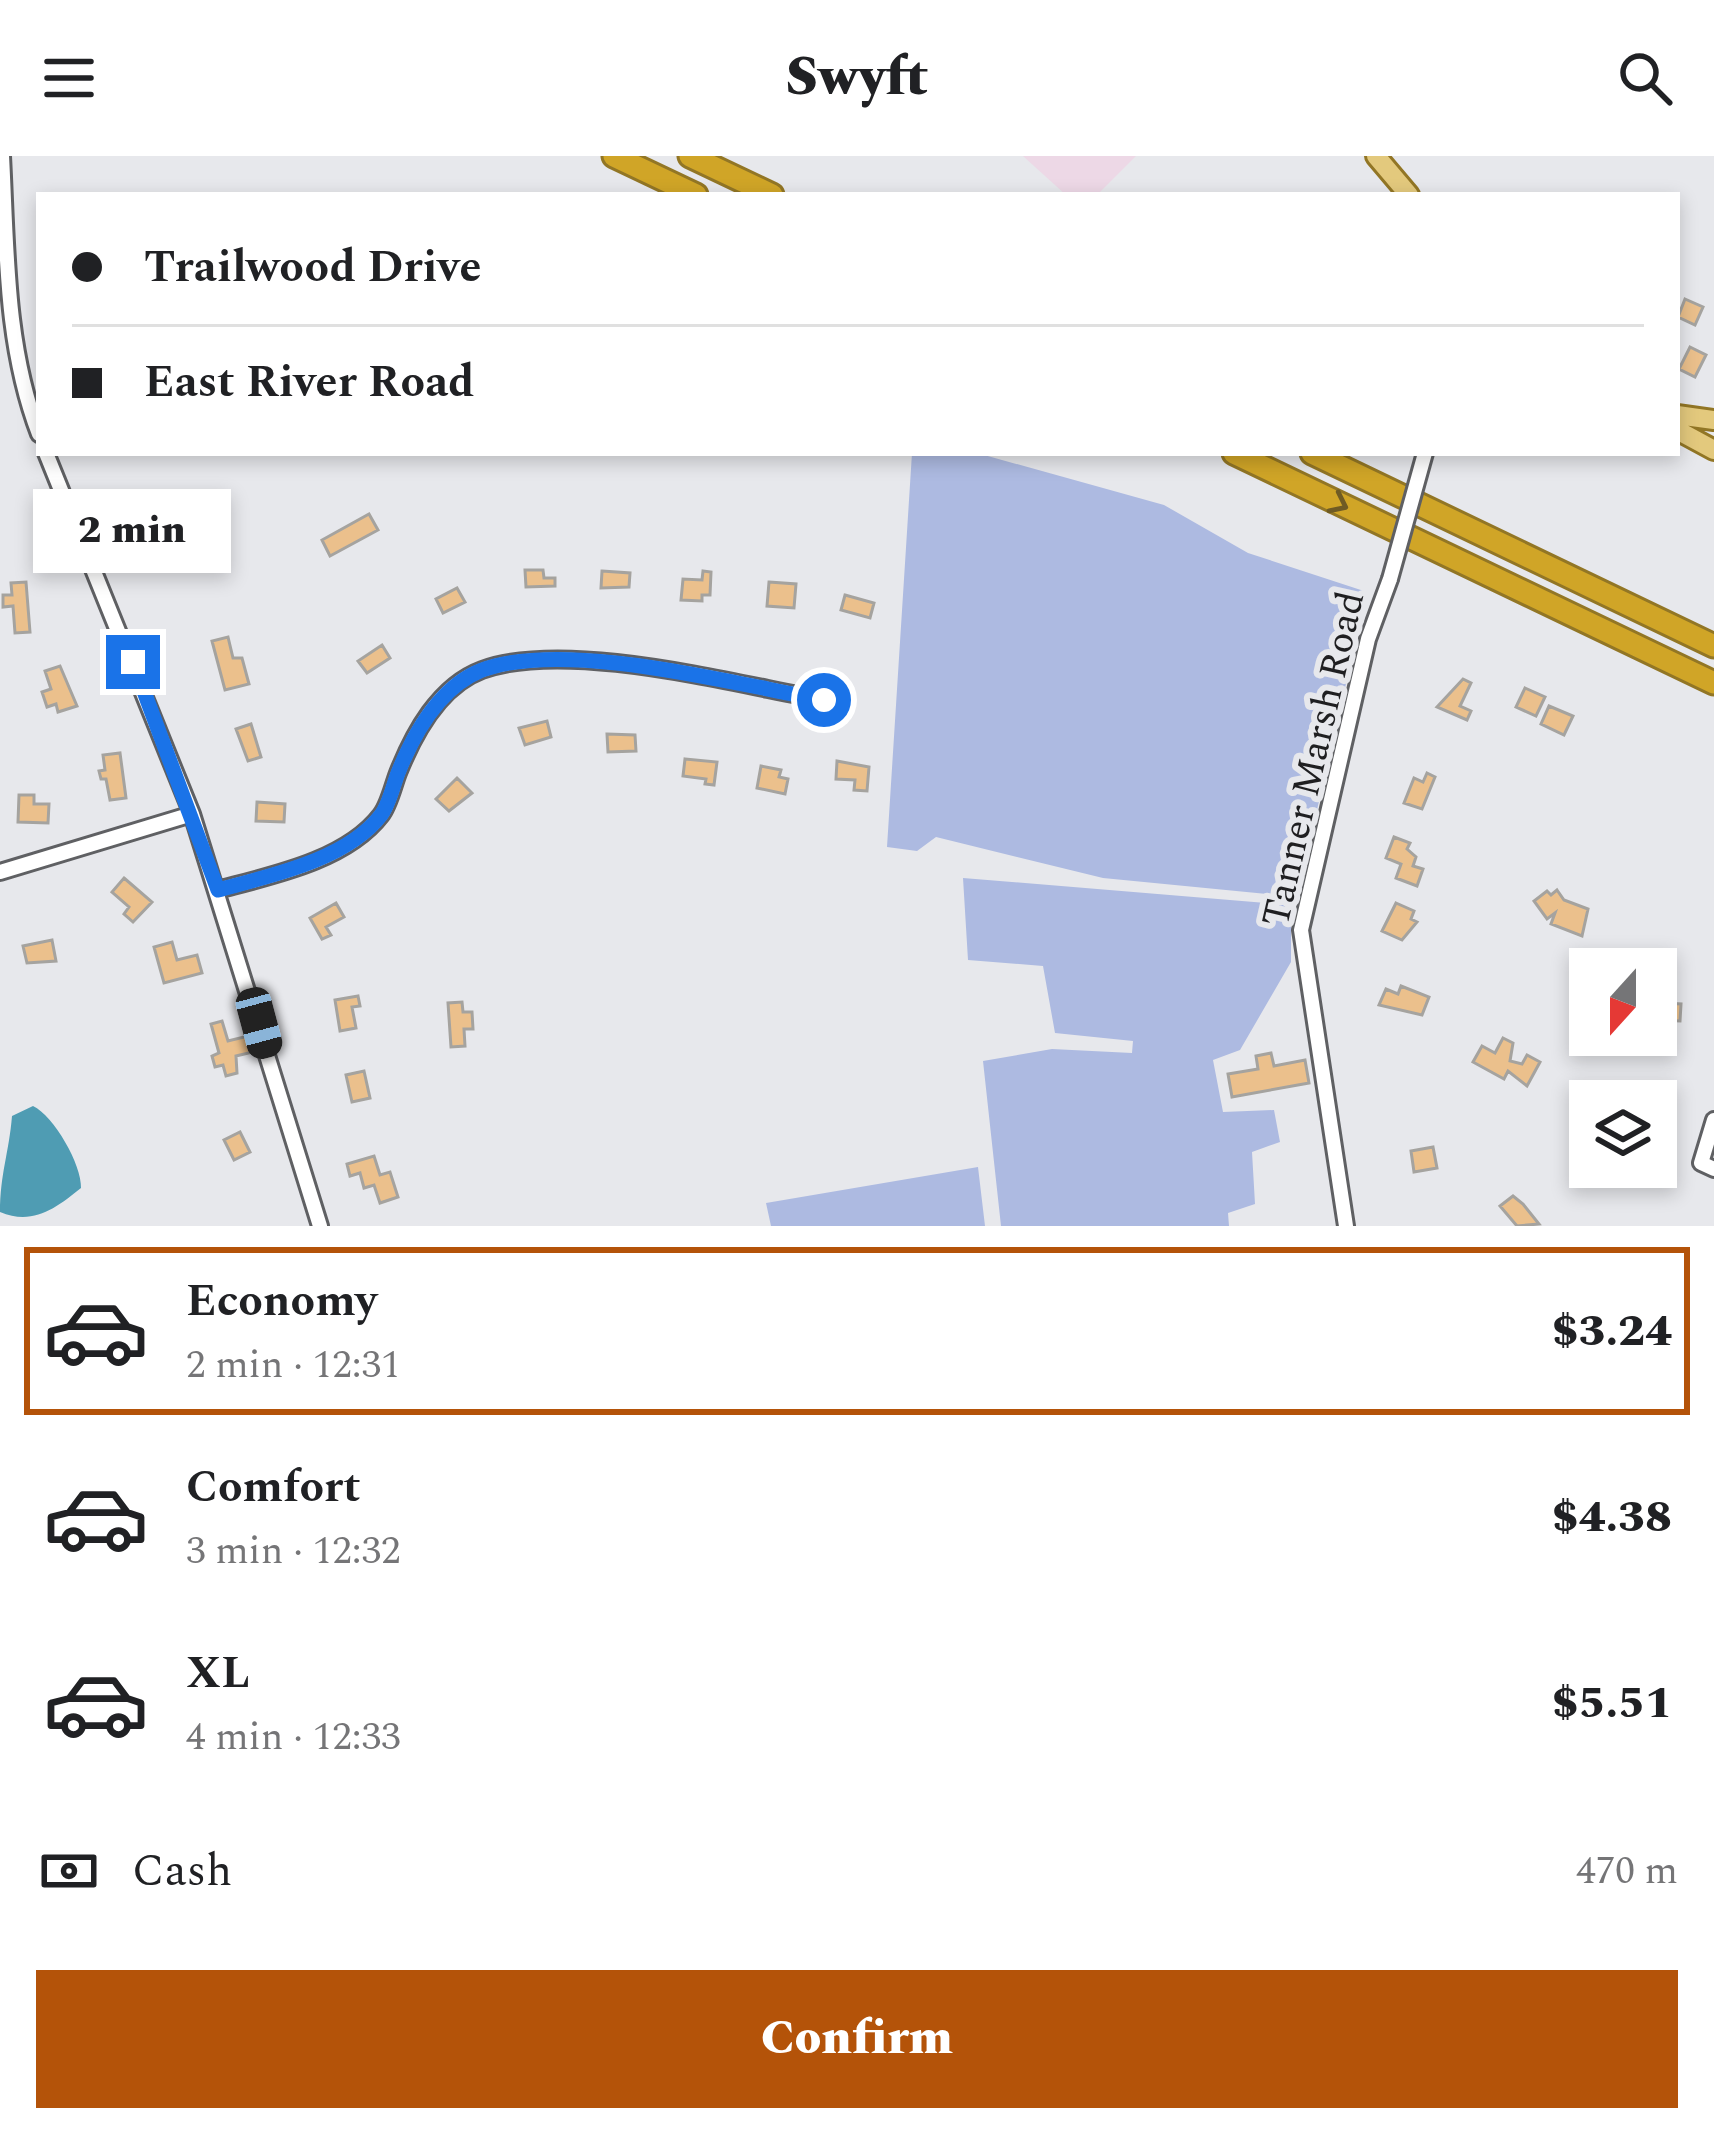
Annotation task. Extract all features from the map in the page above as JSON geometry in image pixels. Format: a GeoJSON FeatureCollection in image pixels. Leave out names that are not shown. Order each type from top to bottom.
{"type":"FeatureCollection","features":[{"type":"Feature","properties":{"kind":"highway"},"geometry":{"type":"LineString","coordinates":[[614,156],[690,192]]}},
{"type":"Feature","properties":{"kind":"highway"},"geometry":{"type":"LineString","coordinates":[[690,156],[766,192]]}},
{"type":"Feature","properties":{"kind":"highway"},"geometry":{"type":"LineString","coordinates":[[1240,456],[1714,682]]}},
{"type":"Feature","properties":{"kind":"highway"},"geometry":{"type":"LineString","coordinates":[[1318,456],[1714,646]]}},
{"type":"Feature","properties":{"kind":"highway"},"geometry":{"type":"LineString","coordinates":[[1457,523],[1714,632]]}},
{"type":"Feature","properties":{"kind":"main road"},"geometry":{"type":"LineString","coordinates":[[1376,156],[1406,192]]}},
{"type":"Feature","properties":{"kind":"main road"},"geometry":{"type":"LineString","coordinates":[[1680,415],[1714,420]]}},
{"type":"Feature","properties":{"kind":"main road"},"geometry":{"type":"LineString","coordinates":[[1680,432],[1714,450]]}},
{"type":"Feature","properties":{"kind":"street"},"geometry":{"type":"LineString","coordinates":[[2,156],[18,370],[36,425]]}},
{"type":"Feature","properties":{"kind":"street"},"geometry":{"type":"LineString","coordinates":[[47,456],[192,814],[320,1226]]}},
{"type":"Feature","properties":{"kind":"street","name":"Tanner Marsh Road"},"geometry":{"type":"LineString","coordinates":[[1346,1226],[1301,930],[1368,639],[1424,456]]}},
{"type":"Feature","properties":{"kind":"street"},"geometry":{"type":"LineString","coordinates":[[218,890],[304,866],[339,848],[382,815],[410,744],[441,697],[479,671],[533,658],[624,666],[824,700]]}},
{"type":"Feature","properties":{"kind":"street"},"geometry":{"type":"LineString","coordinates":[[0,872],[192,814]]}},
{"type":"Feature","properties":{"kind":"street"},"geometry":{"type":"LineString","coordinates":[[1714,1120],[1700,1163],[1714,1169]]}},
{"type":"Feature","properties":{"kind":"shaded area"},"geometry":{"type":"Polygon","coordinates":[[[1023,156],[1136,156],[1100,192],[1063,192],[1023,156]]]}},
{"type":"Feature","properties":{"kind":"shaded area"},"geometry":{"type":"Polygon","coordinates":[[[912,456],[988,456],[1164,505],[1248,553],[1367,592],[1297,897],[1103,878],[936,837],[917,851],[887,847],[912,456]]]}},
{"type":"Feature","properties":{"kind":"shaded area"},"geometry":{"type":"Polygon","coordinates":[[[963,878],[1291,905],[1291,962],[1240,1050],[1213,1060],[1223,1112],[1274,1110],[1280,1142],[1252,1152],[1255,1204],[1228,1213],[1229,1226],[1001,1226],[983,1061],[1052,1049],[1132,1053],[1133,1041],[1055,1033],[1043,966],[968,960],[963,878]]]}},
{"type":"Feature","properties":{"kind":"shaded area"},"geometry":{"type":"Polygon","coordinates":[[[33,1106],[65,1142],[81,1188],[44,1213],[12,1216],[0,1212],[12,1116],[33,1106]]]}},
{"type":"Feature","properties":{"kind":"shaded area"},"geometry":{"type":"Polygon","coordinates":[[[978,1167],[985,1226],[771,1226],[766,1203],[978,1167]]]}},
{"type":"Feature","properties":{"kind":"building"},"geometry":{"type":"Polygon","coordinates":[[[1685,299],[1703,307],[1695,325],[1680,318],[1685,299]]]}},
{"type":"Feature","properties":{"kind":"building"},"geometry":{"type":"Polygon","coordinates":[[[1690,347],[1706,355],[1695,377],[1680,367],[1690,347]]]}},
{"type":"Feature","properties":{"kind":"building"},"geometry":{"type":"Polygon","coordinates":[[[369,514],[378,530],[330,556],[322,540],[369,514]]]}},
{"type":"Feature","properties":{"kind":"building"},"geometry":{"type":"Polygon","coordinates":[[[525,570],[543,570],[544,578],[555,578],[555,586],[526,587],[525,570]]]}},
{"type":"Feature","properties":{"kind":"building"},"geometry":{"type":"Polygon","coordinates":[[[602,571],[630,573],[629,587],[601,588],[602,571]]]}},
{"type":"Feature","properties":{"kind":"building"},"geometry":{"type":"Polygon","coordinates":[[[703,571],[711,572],[710,595],[702,595],[702,601],[681,600],[683,579],[702,580],[703,571]]]}},
{"type":"Feature","properties":{"kind":"building"},"geometry":{"type":"Polygon","coordinates":[[[26,582],[30,632],[15,633],[13,606],[3,607],[3,595],[12,595],[11,583],[26,582]]]}},
{"type":"Feature","properties":{"kind":"building"},"geometry":{"type":"Polygon","coordinates":[[[769,582],[796,584],[794,608],[767,606],[769,582]]]}},
{"type":"Feature","properties":{"kind":"building"},"geometry":{"type":"Polygon","coordinates":[[[457,588],[465,602],[443,613],[436,599],[457,588]]]}},
{"type":"Feature","properties":{"kind":"building"},"geometry":{"type":"Polygon","coordinates":[[[845,595],[874,603],[870,618],[841,610],[845,595]]]}},
{"type":"Feature","properties":{"kind":"building"},"geometry":{"type":"Polygon","coordinates":[[[228,637],[233,658],[242,658],[249,684],[225,690],[212,641],[228,637]]]}},
{"type":"Feature","properties":{"kind":"building"},"geometry":{"type":"Polygon","coordinates":[[[382,645],[390,658],[367,673],[358,661],[382,645]]]}},
{"type":"Feature","properties":{"kind":"building"},"geometry":{"type":"Polygon","coordinates":[[[60,666],[77,706],[58,712],[56,704],[47,707],[42,692],[51,689],[45,671],[60,666]]]}},
{"type":"Feature","properties":{"kind":"building"},"geometry":{"type":"Polygon","coordinates":[[[1463,679],[1471,683],[1460,706],[1471,711],[1467,720],[1437,707],[1463,679]]]}},
{"type":"Feature","properties":{"kind":"building"},"geometry":{"type":"Polygon","coordinates":[[[1525,688],[1545,697],[1536,716],[1516,707],[1525,688]]]}},
{"type":"Feature","properties":{"kind":"building"},"geometry":{"type":"Polygon","coordinates":[[[1549,706],[1573,716],[1564,735],[1541,724],[1549,706]]]}},
{"type":"Feature","properties":{"kind":"building"},"geometry":{"type":"Polygon","coordinates":[[[547,721],[551,737],[525,745],[519,728],[547,721]]]}},
{"type":"Feature","properties":{"kind":"building"},"geometry":{"type":"Polygon","coordinates":[[[251,724],[261,757],[248,761],[236,729],[251,724]]]}},
{"type":"Feature","properties":{"kind":"building"},"geometry":{"type":"Polygon","coordinates":[[[607,734],[635,735],[636,751],[608,752],[607,734]]]}},
{"type":"Feature","properties":{"kind":"building"},"geometry":{"type":"Polygon","coordinates":[[[120,753],[126,798],[110,800],[106,779],[101,779],[99,771],[105,770],[103,755],[120,753]]]}},
{"type":"Feature","properties":{"kind":"building"},"geometry":{"type":"Polygon","coordinates":[[[685,759],[717,762],[714,785],[683,776],[685,759]]]}},
{"type":"Feature","properties":{"kind":"building"},"geometry":{"type":"Polygon","coordinates":[[[837,761],[869,767],[867,791],[854,790],[855,780],[836,779],[837,761]]]}},
{"type":"Feature","properties":{"kind":"building"},"geometry":{"type":"Polygon","coordinates":[[[761,766],[781,770],[779,777],[788,779],[785,794],[757,788],[761,766]]]}},
{"type":"Feature","properties":{"kind":"building"},"geometry":{"type":"Polygon","coordinates":[[[1427,773],[1435,777],[1422,809],[1404,803],[1414,778],[1423,782],[1427,773]]]}},
{"type":"Feature","properties":{"kind":"building"},"geometry":{"type":"Polygon","coordinates":[[[457,778],[472,793],[449,811],[436,799],[457,778]]]}},
{"type":"Feature","properties":{"kind":"building"},"geometry":{"type":"Polygon","coordinates":[[[19,795],[34,795],[34,804],[49,804],[48,823],[18,822],[19,795]]]}},
{"type":"Feature","properties":{"kind":"building"},"geometry":{"type":"Polygon","coordinates":[[[257,802],[285,804],[284,822],[256,821],[257,802]]]}},
{"type":"Feature","properties":{"kind":"building"},"geometry":{"type":"Polygon","coordinates":[[[1394,837],[1410,843],[1407,849],[1416,857],[1413,866],[1423,869],[1417,886],[1396,878],[1401,864],[1386,858],[1394,837]]]}},
{"type":"Feature","properties":{"kind":"building"},"geometry":{"type":"Polygon","coordinates":[[[124,878],[152,902],[133,922],[124,914],[129,907],[112,892],[124,878]]]}},
{"type":"Feature","properties":{"kind":"building"},"geometry":{"type":"Polygon","coordinates":[[[1557,890],[1564,900],[1588,909],[1582,936],[1551,924],[1555,913],[1547,919],[1534,901],[1557,890]]]}},
{"type":"Feature","properties":{"kind":"building"},"geometry":{"type":"Polygon","coordinates":[[[336,903],[344,917],[326,927],[331,935],[322,939],[310,918],[336,903]]]}},
{"type":"Feature","properties":{"kind":"building"},"geometry":{"type":"Polygon","coordinates":[[[1396,903],[1414,911],[1411,919],[1417,922],[1402,940],[1382,931],[1396,903]]]}},
{"type":"Feature","properties":{"kind":"building"},"geometry":{"type":"Polygon","coordinates":[[[52,940],[56,961],[27,963],[23,946],[52,940]]]}},
{"type":"Feature","properties":{"kind":"building"},"geometry":{"type":"Polygon","coordinates":[[[172,942],[177,960],[197,955],[202,973],[164,983],[154,947],[172,942]]]}},
{"type":"Feature","properties":{"kind":"building"},"geometry":{"type":"Polygon","coordinates":[[[1401,986],[1429,997],[1422,1015],[1379,1005],[1386,989],[1398,994],[1401,986]]]}},
{"type":"Feature","properties":{"kind":"building"},"geometry":{"type":"Polygon","coordinates":[[[358,996],[360,1006],[352,1007],[356,1028],[340,1031],[335,1000],[358,996]]]}},
{"type":"Feature","properties":{"kind":"building"},"geometry":{"type":"Polygon","coordinates":[[[462,1002],[463,1012],[472,1012],[473,1029],[464,1029],[465,1046],[451,1047],[448,1003],[462,1002]]]}},
{"type":"Feature","properties":{"kind":"building"},"geometry":{"type":"Polygon","coordinates":[[[222,1021],[228,1041],[248,1036],[253,1052],[236,1056],[237,1073],[226,1076],[223,1065],[215,1067],[212,1056],[219,1053],[211,1024],[222,1021]]]}},
{"type":"Feature","properties":{"kind":"building"},"geometry":{"type":"Polygon","coordinates":[[[1503,1038],[1513,1043],[1510,1061],[1522,1064],[1527,1055],[1540,1062],[1527,1086],[1508,1071],[1504,1079],[1473,1062],[1482,1046],[1495,1053],[1503,1038]]]}},
{"type":"Feature","properties":{"kind":"building"},"geometry":{"type":"Polygon","coordinates":[[[1271,1053],[1274,1066],[1305,1060],[1309,1083],[1232,1097],[1228,1074],[1258,1069],[1256,1056],[1271,1053]]]}},
{"type":"Feature","properties":{"kind":"building"},"geometry":{"type":"Polygon","coordinates":[[[364,1071],[370,1098],[352,1102],[346,1075],[364,1071]]]}},
{"type":"Feature","properties":{"kind":"building"},"geometry":{"type":"Polygon","coordinates":[[[240,1132],[250,1152],[234,1160],[224,1140],[240,1132]]]}},
{"type":"Feature","properties":{"kind":"building"},"geometry":{"type":"Polygon","coordinates":[[[1433,1147],[1437,1168],[1414,1172],[1411,1151],[1433,1147]]]}},
{"type":"Feature","properties":{"kind":"building"},"geometry":{"type":"Polygon","coordinates":[[[374,1156],[380,1175],[390,1172],[398,1197],[380,1203],[374,1185],[364,1188],[360,1173],[350,1176],[347,1164],[374,1156]]]}},
{"type":"Feature","properties":{"kind":"building"},"geometry":{"type":"Polygon","coordinates":[[[1513,1196],[1539,1224],[1517,1226],[1500,1206],[1513,1196]]]}},
{"type":"Feature","properties":{"kind":"route"},"geometry":{"type":"LineString","coordinates":[[133,662],[218,890],[304,866],[339,848],[382,815],[410,744],[441,697],[479,671],[533,658],[624,666],[824,700]]}}]}
